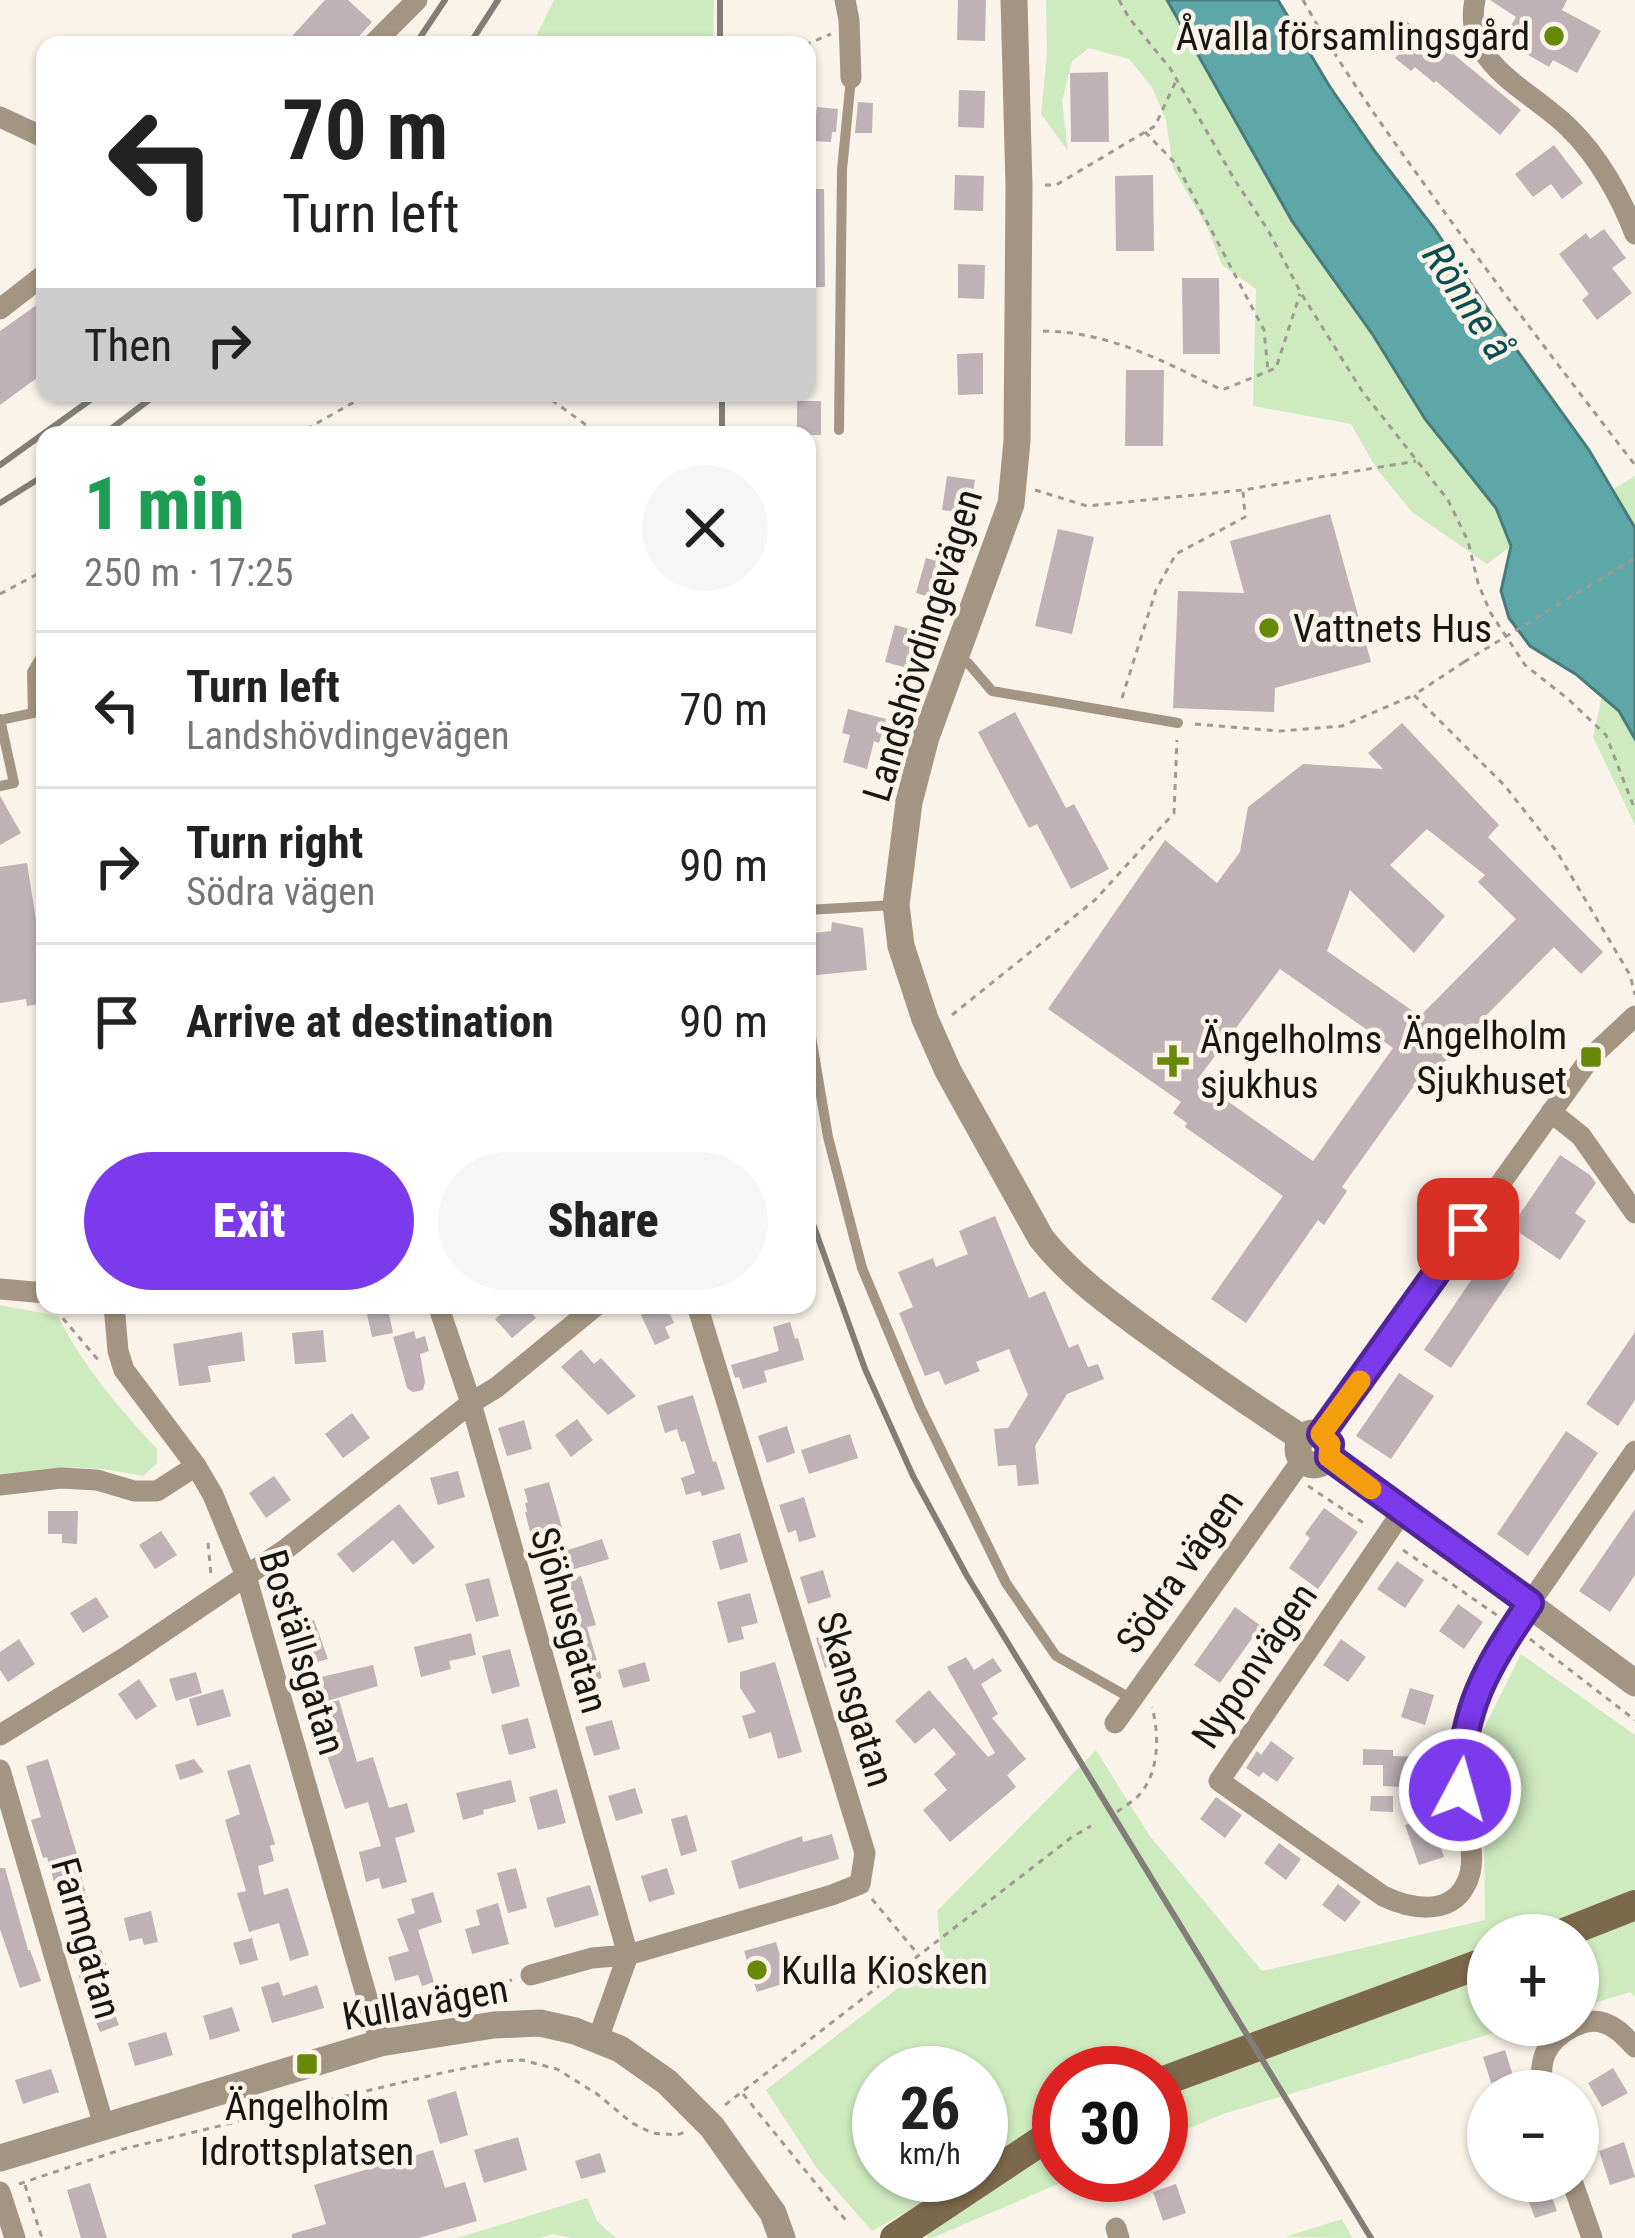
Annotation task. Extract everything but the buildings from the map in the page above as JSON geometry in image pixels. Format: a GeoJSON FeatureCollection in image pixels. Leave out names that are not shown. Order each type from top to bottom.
{"type":"FeatureCollection","features":[{"type":"Feature","properties":{"kind":"main road"},"geometry":{"type":"LineString","coordinates":[[1599,1919],[1635,1905]]}},
{"type":"Feature","properties":{"kind":"main road"},"geometry":{"type":"LineString","coordinates":[[1188,2072],[1467,1968]]}},
{"type":"Feature","properties":{"kind":"main road"},"geometry":{"type":"LineString","coordinates":[[895,2238],[1032,2147]]}},
{"type":"Feature","properties":{"kind":"street"},"geometry":{"type":"LineString","coordinates":[[381,36],[416,0]]}},
{"type":"Feature","properties":{"kind":"street"},"geometry":{"type":"LineString","coordinates":[[844,0],[850,78]]}},
{"type":"Feature","properties":{"kind":"street","name":"Landshövdingevägen"},"geometry":{"type":"LineString","coordinates":[[1014,0],[1019,186],[1017,441],[1011,504],[926,736],[909,802],[896,905],[901,946],[925,1019],[948,1071],[1042,1238],[1067,1268],[1309,1453],[1402,1512],[1635,1683]]}},
{"type":"Feature","properties":{"kind":"street"},"geometry":{"type":"LineString","coordinates":[[1474,0],[1478,46],[1572,130],[1607,179],[1635,233]]}},
{"type":"Feature","properties":{"kind":"street"},"geometry":{"type":"LineString","coordinates":[[0,117],[36,134]]}},
{"type":"Feature","properties":{"kind":"street"},"geometry":{"type":"LineString","coordinates":[[0,309],[36,281]]}},
{"type":"Feature","properties":{"kind":"street","name":"Södra vägen"},"geometry":{"type":"LineString","coordinates":[[1115,1724],[1591,1057],[1635,1016]]}},
{"type":"Feature","properties":{"kind":"street"},"geometry":{"type":"LineString","coordinates":[[1551,1112],[1581,1136],[1635,1213]]}},
{"type":"Feature","properties":{"kind":"street"},"geometry":{"type":"LineString","coordinates":[[0,1289],[36,1298]]}},
{"type":"Feature","properties":{"kind":"street","name":"Boställsgatan"},"geometry":{"type":"LineString","coordinates":[[115,1314],[124,1370],[196,1466],[246,1576],[376,2031]]}},
{"type":"Feature","properties":{"kind":"street","name":"Sjöhusgatan"},"geometry":{"type":"LineString","coordinates":[[441,1314],[471,1403],[628,1955]]}},
{"type":"Feature","properties":{"kind":"street"},"geometry":{"type":"LineString","coordinates":[[0,1735],[286,1549],[585,1314]]}},
{"type":"Feature","properties":{"kind":"street","name":"Skansgatan"},"geometry":{"type":"LineString","coordinates":[[700,1314],[865,1853],[860,1884]]}},
{"type":"Feature","properties":{"kind":"street"},"geometry":{"type":"LineString","coordinates":[[1514,1627],[1635,1451]]}},
{"type":"Feature","properties":{"kind":"street"},"geometry":{"type":"LineString","coordinates":[[0,1485],[62,1478],[157,1491],[196,1466]]}},
{"type":"Feature","properties":{"kind":"street","name":"Nyponvägen"},"geometry":{"type":"LineString","coordinates":[[1402,1512],[1220,1781],[1383,1896],[1419,1908],[1459,1895],[1473,1858],[1460,1790],[1460,1758],[1481,1681],[1514,1627]]}},
{"type":"Feature","properties":{"kind":"street","name":"Farmgatan"},"geometry":{"type":"LineString","coordinates":[[0,1770],[104,2126]]}},
{"type":"Feature","properties":{"kind":"street"},"geometry":{"type":"LineString","coordinates":[[531,1975],[592,1958],[628,1955],[860,1884]]}},
{"type":"Feature","properties":{"kind":"street"},"geometry":{"type":"LineString","coordinates":[[598,2038],[628,1955]]}},
{"type":"Feature","properties":{"kind":"street"},"geometry":{"type":"LineString","coordinates":[[1599,2022],[1611,2025],[1635,2047]]}},
{"type":"Feature","properties":{"kind":"street","name":"Kullavägen"},"geometry":{"type":"LineString","coordinates":[[0,2158],[376,2031],[540,2023],[598,2038],[653,2072],[712,2128],[773,2212],[782,2238]]}},
{"type":"Feature","properties":{"kind":"street"},"geometry":{"type":"LineString","coordinates":[[6,2189],[15,2238]]}},
{"type":"Feature","properties":{"kind":"street"},"geometry":{"type":"LineString","coordinates":[[1579,2202],[1592,2238]]}},
{"type":"Feature","properties":{"kind":"lane"},"geometry":{"type":"LineString","coordinates":[[839,430],[842,170],[850,78]]}},
{"type":"Feature","properties":{"kind":"lane"},"geometry":{"type":"LineString","coordinates":[[955,657],[968,663],[992,691],[1178,723]]}},
{"type":"Feature","properties":{"kind":"lane"},"geometry":{"type":"LineString","coordinates":[[0,786],[14,783],[0,720],[33,713],[36,665]]}},
{"type":"Feature","properties":{"kind":"lane"},"geometry":{"type":"LineString","coordinates":[[816,909],[896,905]]}},
{"type":"Feature","properties":{"kind":"lane"},"geometry":{"type":"LineString","coordinates":[[816,1066],[828,1137],[862,1268],[920,1407],[1006,1583],[1056,1655],[1138,1690]]}},
{"type":"Feature","properties":{"kind":"path"},"geometry":{"type":"LineString","coordinates":[[1119,0],[1177,80],[1362,391],[1448,500],[1468,541],[1490,612],[1525,665],[1606,735],[1635,810]]}},
{"type":"Feature","properties":{"kind":"path"},"geometry":{"type":"LineString","coordinates":[[1303,0],[1333,55],[1431,194],[1635,465]]}},
{"type":"Feature","properties":{"kind":"path"},"geometry":{"type":"LineString","coordinates":[[1019,186],[1056,184],[1155,126],[1177,80]]}},
{"type":"Feature","properties":{"kind":"path"},"geometry":{"type":"LineString","coordinates":[[1145,132],[1177,165],[1264,330],[1268,371]]}},
{"type":"Feature","properties":{"kind":"path"},"geometry":{"type":"LineString","coordinates":[[1018,331],[1069,331],[1134,347],[1222,390],[1276,368],[1301,292]]}},
{"type":"Feature","properties":{"kind":"path"},"geometry":{"type":"LineString","coordinates":[[312,426],[354,402]]}},
{"type":"Feature","properties":{"kind":"path"},"geometry":{"type":"LineString","coordinates":[[554,402],[588,426]]}},
{"type":"Feature","properties":{"kind":"path"},"geometry":{"type":"LineString","coordinates":[[1028,488],[1088,506],[1243,490],[1418,460]]}},
{"type":"Feature","properties":{"kind":"path"},"geometry":{"type":"LineString","coordinates":[[1118,711],[1156,590],[1176,554],[1245,517],[1243,490]]}},
{"type":"Feature","properties":{"kind":"path"},"geometry":{"type":"LineString","coordinates":[[943,1022],[1095,900],[1174,813],[1178,723],[1280,731],[1342,726],[1414,695],[1635,558]]}},
{"type":"Feature","properties":{"kind":"path"},"geometry":{"type":"LineString","coordinates":[[0,594],[36,575]]}},
{"type":"Feature","properties":{"kind":"path"},"geometry":{"type":"LineString","coordinates":[[1414,695],[1505,786],[1557,852],[1630,976],[1635,997]]}},
{"type":"Feature","properties":{"kind":"path"},"geometry":{"type":"LineString","coordinates":[[61,1314],[99,1362]]}},
{"type":"Feature","properties":{"kind":"path"},"geometry":{"type":"LineString","coordinates":[[1309,1453],[1385,1537],[1635,1720]]}},
{"type":"Feature","properties":{"kind":"path"},"geometry":{"type":"LineString","coordinates":[[205,1531],[210,1584],[218,1596]]}},
{"type":"Feature","properties":{"kind":"path"},"geometry":{"type":"LineString","coordinates":[[1117,1812],[1145,1788],[1154,1764],[1156,1732],[1138,1690]]}},
{"type":"Feature","properties":{"kind":"path"},"geometry":{"type":"LineString","coordinates":[[720,2108],[1091,1826]]}},
{"type":"Feature","properties":{"kind":"path"},"geometry":{"type":"LineString","coordinates":[[860,1884],[917,1954]]}},
{"type":"Feature","properties":{"kind":"path"},"geometry":{"type":"LineString","coordinates":[[376,2031],[531,1975]]}},
{"type":"Feature","properties":{"kind":"path"},"geometry":{"type":"LineString","coordinates":[[6,2189],[123,2149],[501,2061],[522,2060],[557,2069],[652,2133],[677,2135],[689,2129]]}},
{"type":"Feature","properties":{"kind":"path"},"geometry":{"type":"LineString","coordinates":[[742,2093],[848,2223]]}},
{"type":"Feature","properties":{"kind":"path"},"geometry":{"type":"LineString","coordinates":[[25,2183],[42,2238]]}},
{"type":"Feature","properties":{"kind":"green space"},"geometry":{"type":"Polygon","coordinates":[[[554,0],[714,0],[713,36],[536,36],[554,0]]]}},
{"type":"Feature","properties":{"kind":"green space"},"geometry":{"type":"Polygon","coordinates":[[[1046,0],[1166,0],[1292,221],[1373,335],[1425,419],[1496,508],[1511,546],[1487,564],[1412,512],[1376,468],[1351,424],[1253,406],[1256,289],[1222,265],[1207,227],[1173,168],[1166,120],[1152,87],[1129,59],[1089,48],[1072,61],[1062,101],[1068,151],[1041,114],[1046,0]]]}},
{"type":"Feature","properties":{"kind":"green space"},"geometry":{"type":"Polygon","coordinates":[[[1635,476],[1635,528],[1612,490],[1635,476]]]}},
{"type":"Feature","properties":{"kind":"green space"},"geometry":{"type":"Polygon","coordinates":[[[1602,697],[1619,712],[1635,739],[1635,825],[1593,737],[1602,697]]]}},
{"type":"Feature","properties":{"kind":"green space"},"geometry":{"type":"Polygon","coordinates":[[[0,1305],[58,1316],[102,1386],[157,1449],[157,1463],[143,1476],[71,1468],[0,1477],[0,1305]]]}},
{"type":"Feature","properties":{"kind":"green space"},"geometry":{"type":"Polygon","coordinates":[[[1521,1654],[1635,1735],[1635,1997],[1630,1992],[1599,2002],[1599,1914],[1485,1914],[1483,1730],[1521,1654]]]}},
{"type":"Feature","properties":{"kind":"green space"},"geometry":{"type":"Polygon","coordinates":[[[1096,1750],[1149,1835],[1262,1971],[1467,1924],[1467,2041],[1188,2129],[1188,2046],[1032,2046],[1032,2195],[932,2238],[913,2208],[872,2231],[816,2167],[766,2090],[941,1955],[937,1911],[1096,1750]]]}},
{"type":"Feature","properties":{"kind":"green space"},"geometry":{"type":"Polygon","coordinates":[[[587,2198],[597,2221],[616,2238],[552,2234],[457,2238],[587,2198]]]}},
{"type":"Feature","properties":{"kind":"green space"},"geometry":{"type":"Polygon","coordinates":[[[1342,2219],[1352,2238],[1285,2237],[1342,2219]]]}},
{"type":"Feature","properties":{"kind":"water","name":"Rönne å"},"geometry":{"type":"Polygon","coordinates":[[[1167,0],[1278,0],[1330,87],[1589,450],[1635,528],[1635,739],[1619,711],[1577,675],[1530,646],[1509,618],[1501,591],[1511,546],[1496,508],[1425,419],[1373,335],[1292,221],[1167,0]]]}},
{"type":"Feature","properties":{"kind":"railway"},"geometry":{"type":"LineString","coordinates":[[421,36],[445,0]]}},
{"type":"Feature","properties":{"kind":"railway"},"geometry":{"type":"LineString","coordinates":[[475,36],[498,0]]}},
{"type":"Feature","properties":{"kind":"railway"},"geometry":{"type":"LineString","coordinates":[[720,0],[720,36]]}},
{"type":"Feature","properties":{"kind":"railway"},"geometry":{"type":"LineString","coordinates":[[54,426],[88,402]]}},
{"type":"Feature","properties":{"kind":"railway"},"geometry":{"type":"LineString","coordinates":[[115,426],[146,402]]}},
{"type":"Feature","properties":{"kind":"railway"},"geometry":{"type":"LineString","coordinates":[[722,402],[722,426]]}},
{"type":"Feature","properties":{"kind":"railway"},"geometry":{"type":"LineString","coordinates":[[0,465],[36,439]]}},
{"type":"Feature","properties":{"kind":"railway"},"geometry":{"type":"LineString","coordinates":[[0,503],[36,481]]}},
{"type":"Feature","properties":{"kind":"railway"},"geometry":{"type":"LineString","coordinates":[[816,1232],[865,1369],[913,1476],[967,1576],[1371,2238]]}},
{"type":"Feature","properties":{"kind":"slow traffic"},"geometry":{"type":"LineString","coordinates":[[1360,1381],[1321,1434],[1330,1444],[1329,1457],[1371,1489]]}},
{"type":"Feature","properties":{"kind":"place","name":"Åvalla församlingsgård"},"geometry":{"type":"Point","coordinates":[1554,36]}},
{"type":"Feature","properties":{"kind":"place","name":"Vattnets Hus"},"geometry":{"type":"Point","coordinates":[1269,628]}},
{"type":"Feature","properties":{"kind":"place","name":"Ängelholm Sjukhuset"},"geometry":{"type":"Point","coordinates":[1591,1057]}},
{"type":"Feature","properties":{"kind":"place","name":"Ängelholms sjukhus"},"geometry":{"type":"Point","coordinates":[1173,1061]}},
{"type":"Feature","properties":{"kind":"place","name":"Kulla Kiosken"},"geometry":{"type":"Point","coordinates":[757,1970]}},
{"type":"Feature","properties":{"kind":"place","name":"Ängelholm Idrottsplatsen"},"geometry":{"type":"Point","coordinates":[307,2064]}},
{"type":"Feature","properties":{"kind":"route"},"geometry":{"type":"LineString","coordinates":[[1460,1790],[1460,1758],[1481,1681],[1530,1603],[1329,1457],[1330,1444],[1321,1434],[1468,1229]]}}]}
